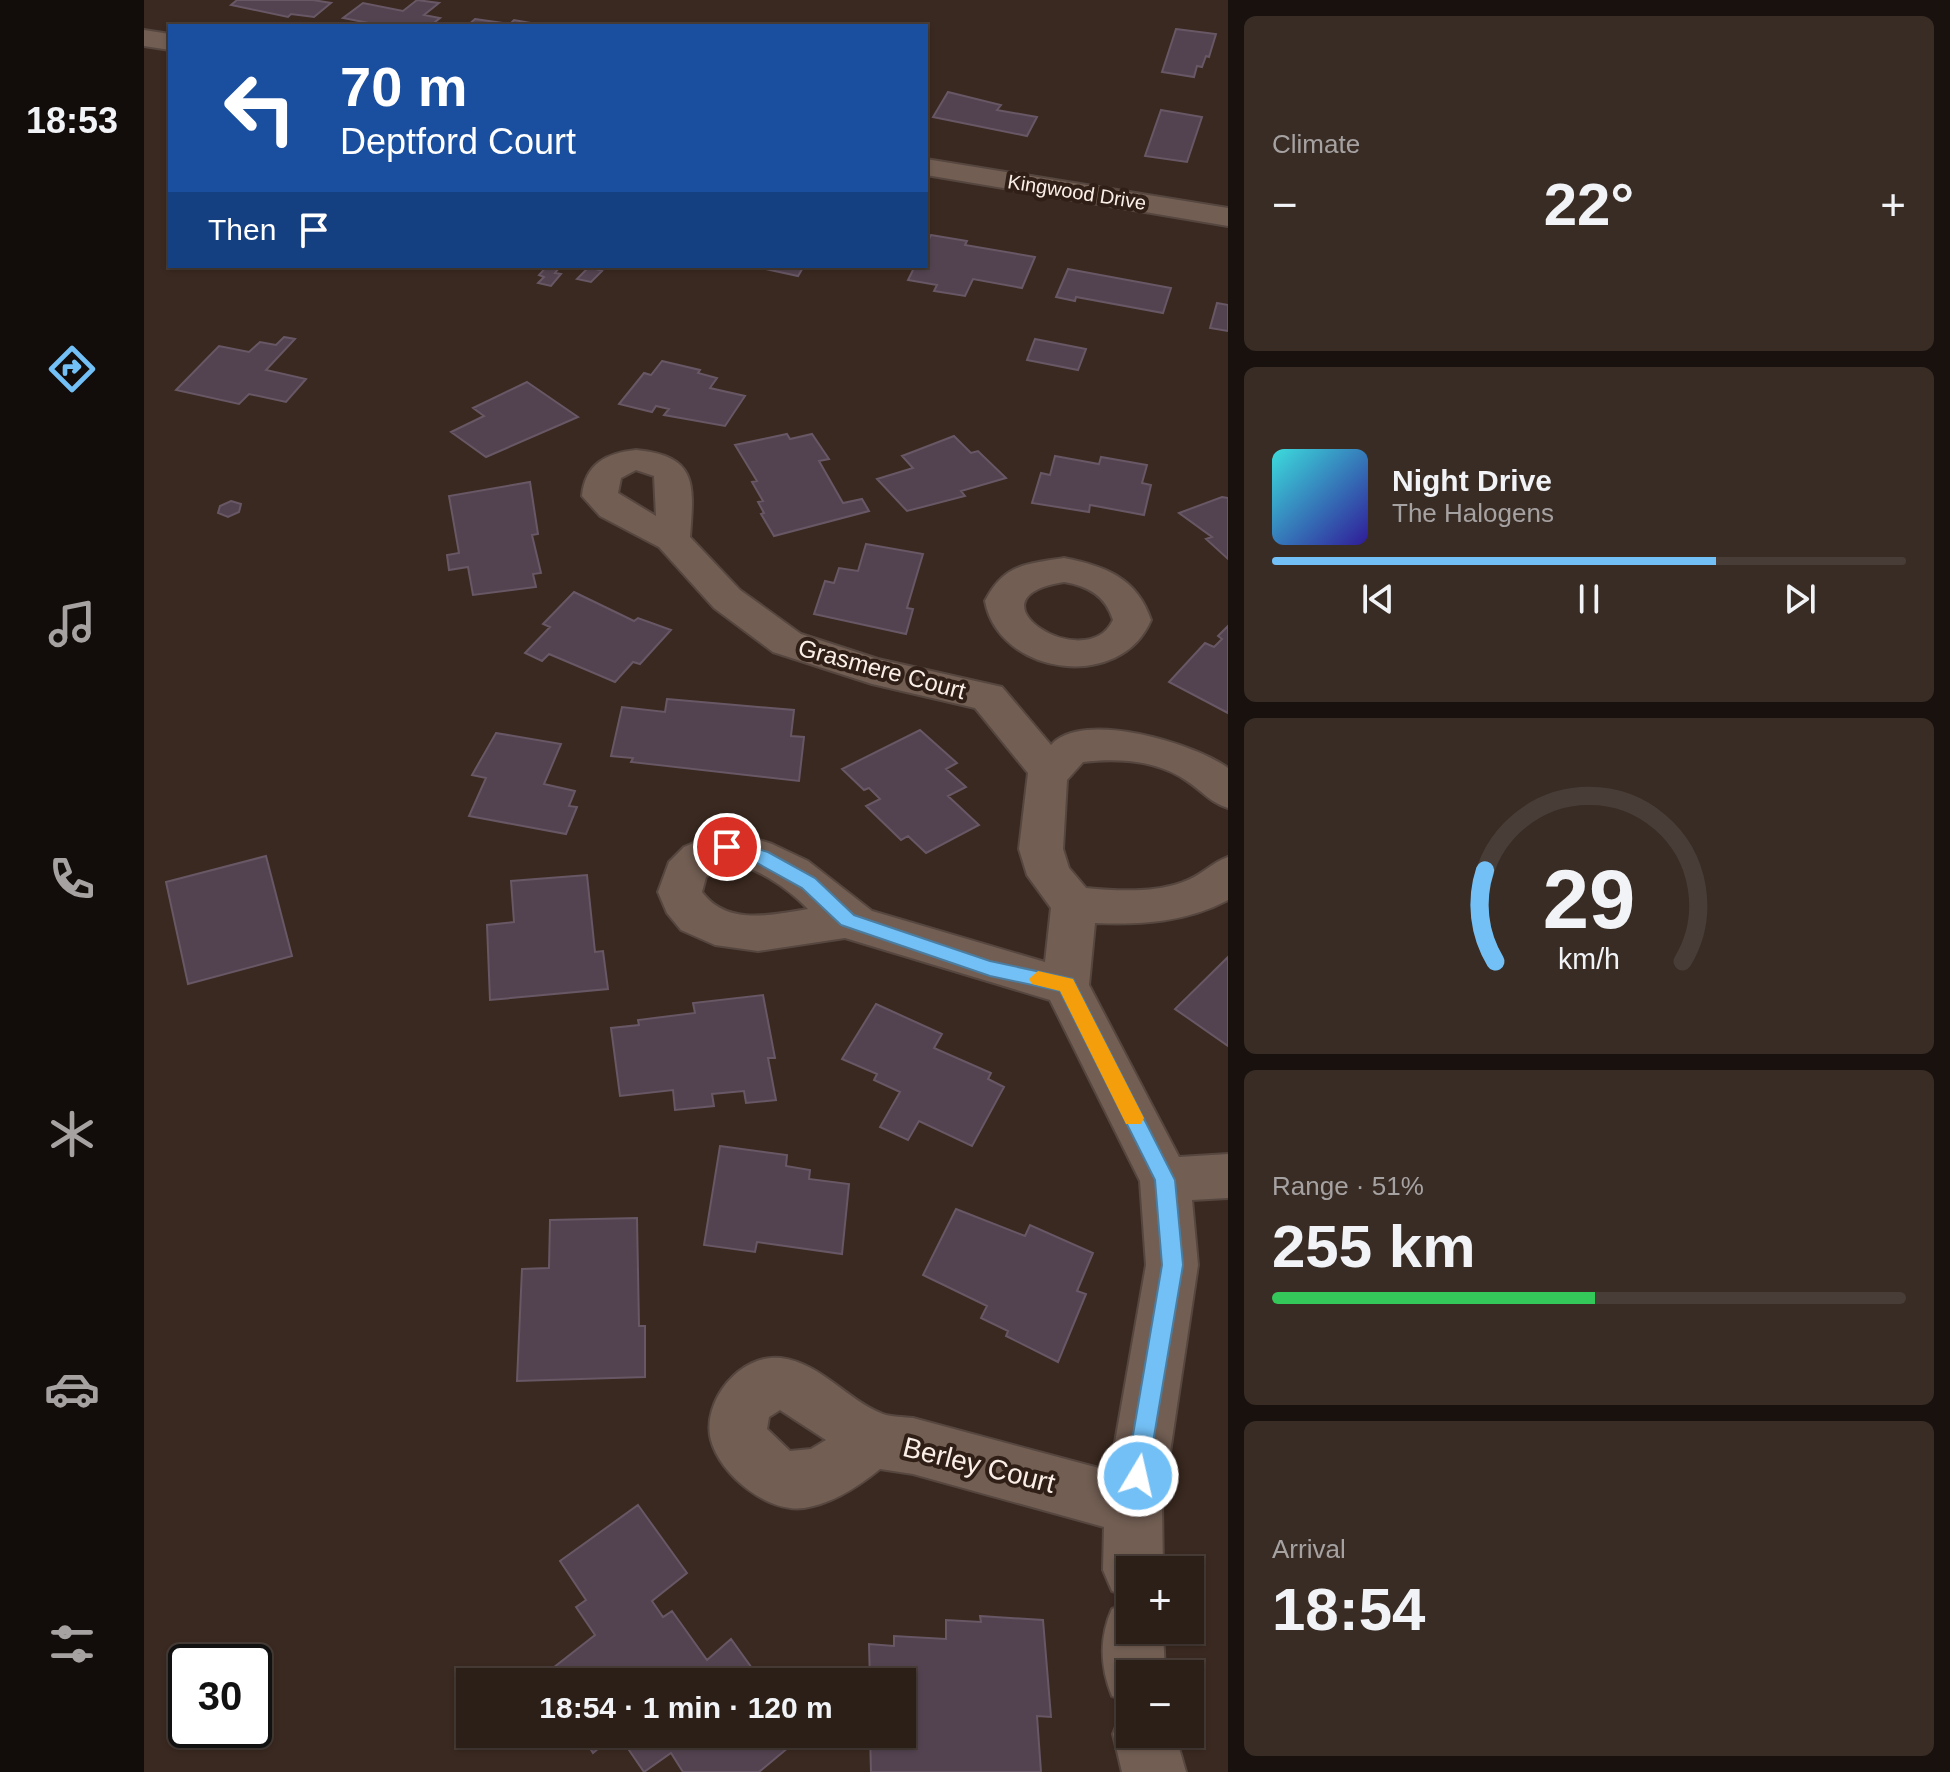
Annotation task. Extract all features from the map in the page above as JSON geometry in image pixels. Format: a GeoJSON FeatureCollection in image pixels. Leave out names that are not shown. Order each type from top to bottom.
{"type":"FeatureCollection","features":[{"type":"Feature","properties":{"kind":"street"},"geometry":{"type":"LineString","coordinates":[[144,38],[168,42]]}},
{"type":"Feature","properties":{"kind":"street","name":"Kingwood Drive"},"geometry":{"type":"LineString","coordinates":[[928,167],[1228,217]]}},
{"type":"Feature","properties":{"kind":"street","name":"Grasmere Court"},"geometry":{"type":"LineString","coordinates":[[672,539],[727,599],[787,643],[872,671],[988,697],[1050,771]]}},
{"type":"Feature","properties":{"kind":"street"},"geometry":{"type":"LineString","coordinates":[[988,697],[1024,639]]}},
{"type":"Feature","properties":{"kind":"street"},"geometry":{"type":"LineString","coordinates":[[1228,793],[1191,763],[1158,750],[1122,744],[1071,749],[1050,771],[1043,797],[1041,849],[1049,875],[1074,904],[1119,910],[1155,906],[1191,896],[1222,882],[1228,874]]}},
{"type":"Feature","properties":{"kind":"street"},"geometry":{"type":"LineString","coordinates":[[1074,904],[1066,985],[1165,1180],[1172,1265],[1133,1506],[1133,1556]]}},
{"type":"Feature","properties":{"kind":"street"},"geometry":{"type":"LineString","coordinates":[[847,920],[990,968],[1066,985]]}},
{"type":"Feature","properties":{"kind":"street"},"geometry":{"type":"LineString","coordinates":[[1165,1180],[1228,1176]]}},
{"type":"Feature","properties":{"kind":"street","name":"Berley Court"},"geometry":{"type":"LineString","coordinates":[[872,1440],[913,1446],[1133,1506]]}},
{"type":"Feature","properties":{"kind":"street"},"geometry":{"type":"LineString","coordinates":[[1148,1748],[1154,1772]]}},
{"type":"Feature","properties":{"kind":"building"},"geometry":{"type":"Polygon","coordinates":[[[237,0],[313,0],[331,3],[314,17],[291,14],[288,17],[231,5],[237,0]]]}},
{"type":"Feature","properties":{"kind":"building"},"geometry":{"type":"Polygon","coordinates":[[[417,0],[439,3],[424,15],[440,18],[432,24],[374,24],[343,18],[363,3],[403,11],[417,0]]]}},
{"type":"Feature","properties":{"kind":"building"},"geometry":{"type":"Polygon","coordinates":[[[475,19],[510,24],[469,24],[475,19]]]}},
{"type":"Feature","properties":{"kind":"building"},"geometry":{"type":"Polygon","coordinates":[[[514,20],[537,24],[510,24],[514,20]]]}},
{"type":"Feature","properties":{"kind":"building"},"geometry":{"type":"Polygon","coordinates":[[[1176,29],[1216,34],[1209,57],[1206,56],[1202,67],[1197,66],[1194,77],[1162,72],[1176,29]]]}},
{"type":"Feature","properties":{"kind":"building"},"geometry":{"type":"Polygon","coordinates":[[[948,92],[1001,105],[997,110],[1037,117],[1027,136],[933,117],[948,92]]]}},
{"type":"Feature","properties":{"kind":"building"},"geometry":{"type":"Polygon","coordinates":[[[1161,110],[1202,117],[1187,162],[1145,156],[1161,110]]]}},
{"type":"Feature","properties":{"kind":"building"},"geometry":{"type":"Polygon","coordinates":[[[931,235],[967,241],[965,245],[1035,257],[1022,288],[973,279],[965,296],[934,291],[937,285],[908,280],[914,268],[928,268],[928,241],[931,235]]]}},
{"type":"Feature","properties":{"kind":"building"},"geometry":{"type":"Polygon","coordinates":[[[545,268],[559,268],[555,273],[561,274],[551,286],[538,283],[544,277],[539,275],[545,268]]]}},
{"type":"Feature","properties":{"kind":"building"},"geometry":{"type":"Polygon","coordinates":[[[588,268],[602,271],[591,282],[577,279],[588,268]]]}},
{"type":"Feature","properties":{"kind":"building"},"geometry":{"type":"Polygon","coordinates":[[[761,268],[803,268],[798,276],[761,268]]]}},
{"type":"Feature","properties":{"kind":"building"},"geometry":{"type":"Polygon","coordinates":[[[1068,269],[1171,288],[1163,313],[1076,297],[1075,301],[1056,297],[1068,269]]]}},
{"type":"Feature","properties":{"kind":"building"},"geometry":{"type":"Polygon","coordinates":[[[1217,303],[1228,305],[1228,331],[1210,328],[1217,303]]]}},
{"type":"Feature","properties":{"kind":"building"},"geometry":{"type":"Polygon","coordinates":[[[284,337],[295,339],[266,370],[306,379],[286,402],[249,394],[239,404],[176,390],[219,346],[249,352],[260,342],[276,345],[284,337]]]}},
{"type":"Feature","properties":{"kind":"building"},"geometry":{"type":"Polygon","coordinates":[[[1035,339],[1086,349],[1078,370],[1027,360],[1035,339]]]}},
{"type":"Feature","properties":{"kind":"building"},"geometry":{"type":"Polygon","coordinates":[[[662,361],[700,370],[698,373],[717,378],[710,388],[745,396],[725,426],[664,415],[669,409],[656,406],[652,412],[619,404],[644,373],[651,375],[662,361]]]}},
{"type":"Feature","properties":{"kind":"building"},"geometry":{"type":"Polygon","coordinates":[[[527,382],[578,417],[486,457],[451,432],[484,416],[473,408],[527,382]]]}},
{"type":"Feature","properties":{"kind":"building"},"geometry":{"type":"Polygon","coordinates":[[[787,434],[790,439],[812,434],[829,459],[819,461],[843,503],[862,499],[869,511],[774,536],[761,514],[764,513],[758,502],[763,501],[752,482],[757,481],[735,445],[787,434]]]}},
{"type":"Feature","properties":{"kind":"building"},"geometry":{"type":"Polygon","coordinates":[[[954,436],[971,453],[978,451],[1006,478],[961,491],[965,496],[907,511],[877,479],[913,468],[902,456],[954,436]]]}},
{"type":"Feature","properties":{"kind":"building"},"geometry":{"type":"Polygon","coordinates":[[[1055,456],[1099,464],[1101,457],[1147,465],[1142,483],[1151,485],[1144,515],[1090,505],[1089,512],[1032,503],[1041,473],[1050,475],[1055,456]]]}},
{"type":"Feature","properties":{"kind":"building"},"geometry":{"type":"Polygon","coordinates":[[[530,482],[538,534],[532,535],[541,573],[533,574],[536,587],[473,595],[468,567],[449,570],[447,555],[459,553],[449,496],[530,482]]]}},
{"type":"Feature","properties":{"kind":"building"},"geometry":{"type":"Polygon","coordinates":[[[1222,497],[1228,498],[1228,559],[1206,539],[1212,537],[1179,513],[1222,497]]]}},
{"type":"Feature","properties":{"kind":"building"},"geometry":{"type":"Polygon","coordinates":[[[231,501],[241,504],[239,512],[228,517],[218,513],[220,506],[231,501]]]}},
{"type":"Feature","properties":{"kind":"building"},"geometry":{"type":"Polygon","coordinates":[[[866,544],[923,554],[907,608],[913,609],[906,634],[814,614],[825,581],[834,583],[839,568],[858,571],[866,544]]]}},
{"type":"Feature","properties":{"kind":"building"},"geometry":{"type":"Polygon","coordinates":[[[574,592],[634,621],[638,618],[671,630],[640,664],[633,662],[615,682],[549,654],[542,661],[525,653],[550,627],[543,624],[574,592]]]}},
{"type":"Feature","properties":{"kind":"building"},"geometry":{"type":"Polygon","coordinates":[[[1228,626],[1228,713],[1169,682],[1205,643],[1214,647],[1222,639],[1218,636],[1228,626]]]}},
{"type":"Feature","properties":{"kind":"building"},"geometry":{"type":"Polygon","coordinates":[[[667,699],[794,710],[791,736],[804,737],[799,781],[631,762],[633,758],[611,756],[622,707],[665,712],[667,699]]]}},
{"type":"Feature","properties":{"kind":"building"},"geometry":{"type":"Polygon","coordinates":[[[920,730],[957,763],[946,769],[966,787],[948,796],[979,825],[926,853],[908,836],[901,840],[866,806],[880,799],[869,788],[864,790],[842,769],[920,730]]]}},
{"type":"Feature","properties":{"kind":"building"},"geometry":{"type":"Polygon","coordinates":[[[496,733],[561,744],[544,784],[575,791],[569,806],[577,807],[566,834],[469,816],[486,778],[472,775],[496,733]]]}},
{"type":"Feature","properties":{"kind":"building"},"geometry":{"type":"Polygon","coordinates":[[[266,856],[292,956],[188,984],[166,882],[266,856]]]}},
{"type":"Feature","properties":{"kind":"building"},"geometry":{"type":"Polygon","coordinates":[[[587,875],[595,952],[603,951],[608,989],[490,1000],[487,925],[514,922],[511,881],[587,875]]]}},
{"type":"Feature","properties":{"kind":"building"},"geometry":{"type":"Polygon","coordinates":[[[1228,957],[1228,1046],[1175,1009],[1228,957]]]}},
{"type":"Feature","properties":{"kind":"building"},"geometry":{"type":"Polygon","coordinates":[[[763,995],[775,1058],[768,1058],[776,1100],[746,1103],[744,1091],[712,1094],[714,1106],[675,1110],[673,1090],[620,1096],[611,1028],[639,1025],[638,1020],[695,1013],[693,1003],[763,995]]]}},
{"type":"Feature","properties":{"kind":"building"},"geometry":{"type":"Polygon","coordinates":[[[876,1004],[942,1034],[934,1048],[991,1073],[988,1079],[1004,1087],[972,1146],[919,1121],[908,1140],[880,1127],[900,1092],[874,1080],[877,1074],[842,1059],[876,1004]]]}},
{"type":"Feature","properties":{"kind":"building"},"geometry":{"type":"Polygon","coordinates":[[[720,1146],[787,1155],[786,1166],[810,1170],[809,1179],[849,1184],[842,1254],[757,1242],[755,1252],[704,1245],[720,1146]]]}},
{"type":"Feature","properties":{"kind":"building"},"geometry":{"type":"Polygon","coordinates":[[[956,1209],[1025,1236],[1030,1225],[1093,1253],[1077,1291],[1086,1294],[1058,1362],[1006,1336],[1008,1331],[981,1318],[987,1306],[923,1275],[956,1209]]]}},
{"type":"Feature","properties":{"kind":"building"},"geometry":{"type":"Polygon","coordinates":[[[637,1218],[639,1326],[645,1326],[645,1377],[517,1381],[522,1269],[549,1268],[550,1220],[637,1218]]]}},
{"type":"Feature","properties":{"kind":"building"},"geometry":{"type":"Polygon","coordinates":[[[638,1505],[687,1573],[652,1601],[663,1617],[672,1611],[707,1660],[731,1639],[752,1668],[553,1668],[595,1635],[576,1607],[586,1600],[560,1561],[638,1505]]]}},
{"type":"Feature","properties":{"kind":"building"},"geometry":{"type":"Polygon","coordinates":[[[980,1616],[1043,1620],[1051,1717],[1037,1716],[1041,1772],[871,1772],[870,1748],[916,1748],[916,1668],[870,1668],[869,1644],[894,1646],[894,1636],[946,1639],[946,1620],[981,1622],[980,1616]]]}},
{"type":"Feature","properties":{"kind":"building"},"geometry":{"type":"Polygon","coordinates":[[[628,1748],[788,1748],[759,1772],[683,1772],[671,1753],[644,1772],[628,1748]]]}},
{"type":"Feature","properties":{"kind":"slow traffic"},"geometry":{"type":"LineString","coordinates":[[1038,979],[1066,985],[1134,1118]]}},
{"type":"Feature","properties":{"kind":"route"},"geometry":{"type":"LineString","coordinates":[[727,847],[761,857],[809,883],[847,920],[990,968],[1066,985],[1165,1180],[1172,1265],[1138,1476]]}}]}
